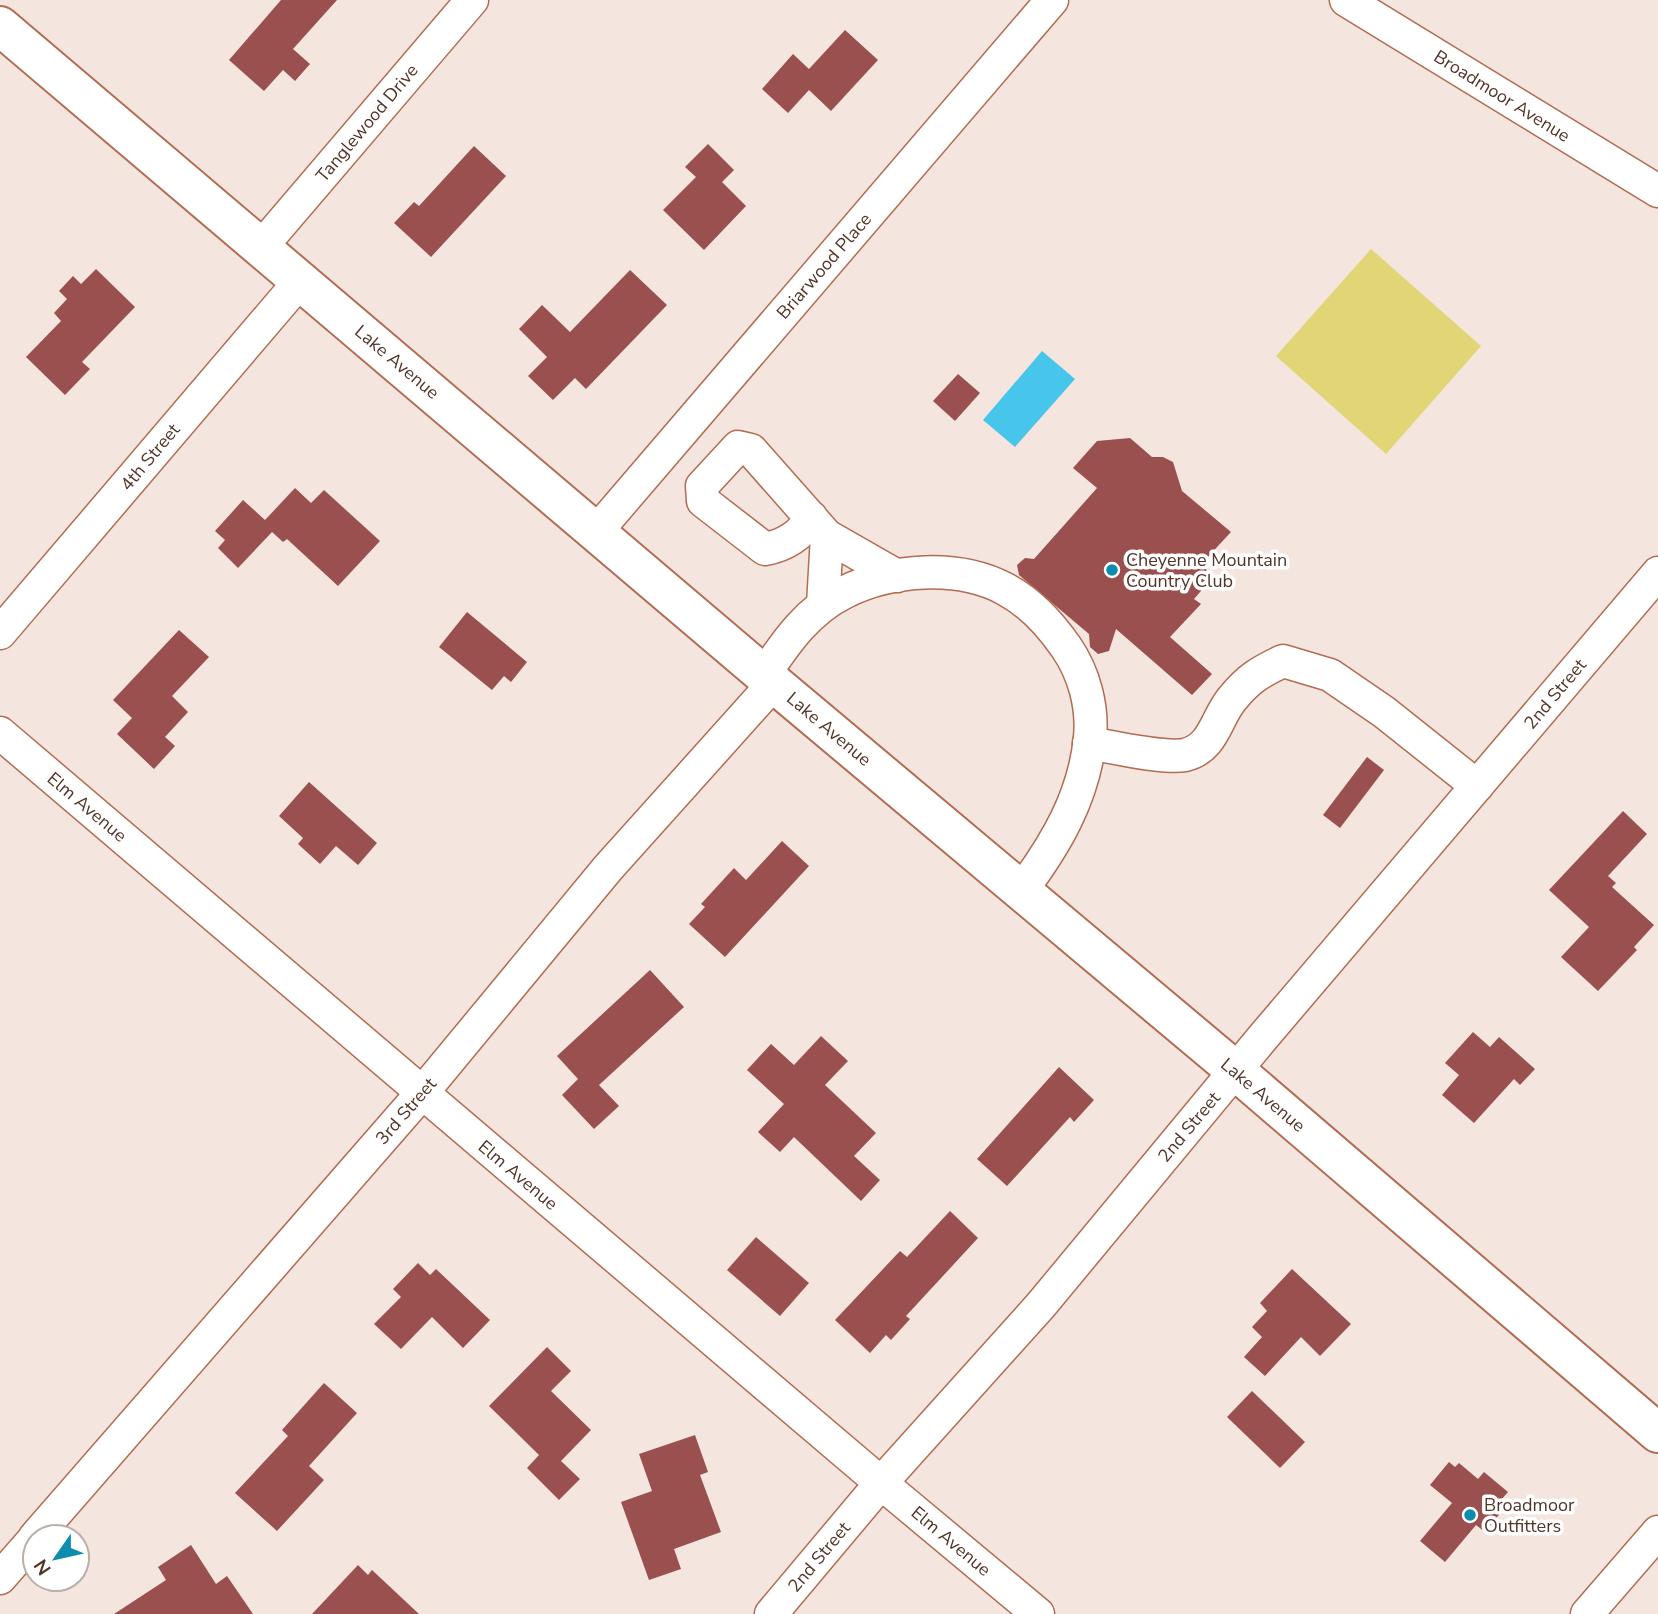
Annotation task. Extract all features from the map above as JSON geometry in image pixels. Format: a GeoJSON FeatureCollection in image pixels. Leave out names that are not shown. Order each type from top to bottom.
{"type":"FeatureCollection","features":[{"type":"Feature","properties":{"kind":"main road","name":"Lake Avenue"},"geometry":{"type":"LineString","coordinates":[[0,26],[769,679],[1236,1071],[1658,1433]]}},
{"type":"Feature","properties":{"kind":"street","name":"Tanglewood Drive"},"geometry":{"type":"LineString","coordinates":[[262,246],[472,0]]}},
{"type":"Feature","properties":{"kind":"street","name":"Briarwood Place"},"geometry":{"type":"LineString","coordinates":[[596,532],[1052,0]]}},
{"type":"Feature","properties":{"kind":"street","name":"Broadmoor Avenue"},"geometry":{"type":"LineString","coordinates":[[1346,0],[1658,191]]}},
{"type":"Feature","properties":{"kind":"street","name":"4th Street"},"geometry":{"type":"LineString","coordinates":[[0,633],[301,280]]}},
{"type":"Feature","properties":{"kind":"street"},"geometry":{"type":"LineString","coordinates":[[823,605],[819,527],[897,576]]}},
{"type":"Feature","properties":{"kind":"street","name":"3rd Street"},"geometry":{"type":"LineString","coordinates":[[47,1523],[422,1093],[769,679],[788,640],[823,605],[844,592],[888,577],[933,573],[961,575],[1005,589],[1041,615],[1072,655],[1089,703],[1089,743],[1077,799],[1046,856],[1021,891]]}},
{"type":"Feature","properties":{"kind":"street","name":"2nd Street"},"geometry":{"type":"LineString","coordinates":[[771,1614],[881,1483],[1041,1305],[1658,573]]}},
{"type":"Feature","properties":{"kind":"street"},"geometry":{"type":"LineString","coordinates":[[1089,743],[1147,753],[1185,755],[1209,740],[1230,701],[1253,676],[1283,661],[1330,675],[1384,712],[1477,786]]}},
{"type":"Feature","properties":{"kind":"street","name":"Elm Avenue"},"geometry":{"type":"LineString","coordinates":[[0,733],[1038,1614]]}},
{"type":"Feature","properties":{"kind":"street"},"geometry":{"type":"LineString","coordinates":[[1587,1614],[1655,1543]]}},
{"type":"Feature","properties":{"kind":"street","name":"3rd Street"},"geometry":{"type":"LineString","coordinates":[[0,1578],[21,1553]]}},
{"type":"Feature","properties":{"kind":"shaded area"},"geometry":{"type":"Polygon","coordinates":[[[1371,249],[1481,346],[1386,454],[1276,356],[1371,249]]]}},
{"type":"Feature","properties":{"kind":"water"},"geometry":{"type":"Polygon","coordinates":[[[1042,351],[1075,379],[1015,447],[983,420],[1042,351]]]}},
{"type":"Feature","properties":{"kind":"building"},"geometry":{"type":"Polygon","coordinates":[[[281,0],[337,0],[293,49],[310,64],[295,81],[283,70],[264,91],[229,60],[281,0]]]}},
{"type":"Feature","properties":{"kind":"building"},"geometry":{"type":"Polygon","coordinates":[[[845,30],[878,60],[831,111],[809,90],[788,113],[762,89],[793,54],[809,69],[845,30]]]}},
{"type":"Feature","properties":{"kind":"building"},"geometry":{"type":"Polygon","coordinates":[[[708,144],[734,170],[722,182],[746,206],[704,250],[663,210],[696,177],[685,167],[708,144]]]}},
{"type":"Feature","properties":{"kind":"building"},"geometry":{"type":"Polygon","coordinates":[[[474,146],[506,176],[431,257],[394,223],[414,202],[419,206],[474,146]]]}},
{"type":"Feature","properties":{"kind":"building"},"geometry":{"type":"Polygon","coordinates":[[[96,269],[135,307],[82,362],[90,369],[65,395],[26,357],[61,321],[54,313],[67,299],[59,291],[73,276],[81,284],[96,269]]]}},
{"type":"Feature","properties":{"kind":"building"},"geometry":{"type":"Polygon","coordinates":[[[630,270],[667,305],[586,389],[575,378],[553,400],[528,376],[547,357],[519,329],[542,305],[570,332],[630,270]]]}},
{"type":"Feature","properties":{"kind":"building"},"geometry":{"type":"Polygon","coordinates":[[[958,374],[980,393],[955,421],[933,401],[958,374]]]}},
{"type":"Feature","properties":{"kind":"building","name":"Cheyenne Mountain Country Club"},"geometry":{"type":"Polygon","coordinates":[[[1130,438],[1152,457],[1163,457],[1173,462],[1182,491],[1231,532],[1205,560],[1208,583],[1194,599],[1201,604],[1170,637],[1212,674],[1192,695],[1116,629],[1109,651],[1098,654],[1090,647],[1089,634],[1019,575],[1017,565],[1025,558],[1034,559],[1097,488],[1073,468],[1097,441],[1130,438]]]}},
{"type":"Feature","properties":{"kind":"building"},"geometry":{"type":"Polygon","coordinates":[[[295,488],[311,503],[324,490],[380,541],[338,586],[287,539],[283,542],[272,532],[238,568],[218,548],[225,540],[215,531],[243,500],[265,520],[295,488]]]}},
{"type":"Feature","properties":{"kind":"building"},"geometry":{"type":"Polygon","coordinates":[[[467,612],[527,662],[511,682],[504,676],[492,690],[439,647],[467,612]]]}},
{"type":"Feature","properties":{"kind":"building"},"geometry":{"type":"Polygon","coordinates":[[[179,630],[209,657],[172,696],[188,712],[165,737],[175,746],[154,769],[117,734],[132,718],[113,700],[179,630]]]}},
{"type":"Feature","properties":{"kind":"building"},"geometry":{"type":"Polygon","coordinates":[[[1367,757],[1384,770],[1340,828],[1323,815],[1367,757]]]}},
{"type":"Feature","properties":{"kind":"building"},"geometry":{"type":"Polygon","coordinates":[[[309,782],[377,843],[358,865],[336,846],[320,864],[298,844],[303,838],[279,816],[309,782]]]}},
{"type":"Feature","properties":{"kind":"building"},"geometry":{"type":"Polygon","coordinates":[[[1623,811],[1647,834],[1608,876],[1616,883],[1612,887],[1654,925],[1634,947],[1637,950],[1598,991],[1561,957],[1589,927],[1549,890],[1623,811]]]}},
{"type":"Feature","properties":{"kind":"building"},"geometry":{"type":"Polygon","coordinates":[[[782,841],[809,866],[725,957],[689,924],[705,907],[701,904],[734,868],[746,880],[782,841]]]}},
{"type":"Feature","properties":{"kind":"building"},"geometry":{"type":"Polygon","coordinates":[[[650,970],[684,1007],[599,1085],[619,1106],[594,1129],[562,1095],[578,1079],[557,1056],[650,970]]]}},
{"type":"Feature","properties":{"kind":"building"},"geometry":{"type":"Polygon","coordinates":[[[1473,1032],[1490,1047],[1499,1037],[1535,1069],[1520,1085],[1514,1079],[1474,1123],[1442,1095],[1459,1075],[1445,1063],[1473,1032]]]}},
{"type":"Feature","properties":{"kind":"building"},"geometry":{"type":"Polygon","coordinates":[[[821,1036],[848,1061],[825,1085],[876,1133],[854,1156],[880,1180],[861,1201],[794,1137],[780,1152],[758,1132],[784,1104],[747,1070],[771,1044],[794,1065],[821,1036]]]}},
{"type":"Feature","properties":{"kind":"building"},"geometry":{"type":"Polygon","coordinates":[[[1059,1067],[1094,1100],[1074,1122],[1070,1117],[1007,1186],[977,1159],[1059,1067]]]}},
{"type":"Feature","properties":{"kind":"building"},"geometry":{"type":"Polygon","coordinates":[[[950,1211],[978,1238],[906,1316],[910,1319],[891,1340],[886,1335],[870,1353],[835,1320],[900,1251],[907,1257],[950,1211]]]}},
{"type":"Feature","properties":{"kind":"building"},"geometry":{"type":"Polygon","coordinates":[[[756,1237],[809,1283],[780,1316],[727,1270],[756,1237]]]}},
{"type":"Feature","properties":{"kind":"building"},"geometry":{"type":"Polygon","coordinates":[[[418,1263],[430,1275],[436,1269],[490,1320],[463,1348],[432,1317],[401,1349],[374,1324],[401,1297],[393,1289],[418,1263]]]}},
{"type":"Feature","properties":{"kind":"building"},"geometry":{"type":"Polygon","coordinates":[[[1292,1269],[1351,1324],[1320,1356],[1301,1337],[1265,1376],[1244,1357],[1262,1337],[1252,1327],[1267,1311],[1260,1303],[1292,1269]]]}},
{"type":"Feature","properties":{"kind":"building"},"geometry":{"type":"Polygon","coordinates":[[[547,1347],[571,1371],[551,1391],[591,1430],[561,1461],[580,1479],[559,1500],[527,1468],[539,1455],[489,1406],[547,1347]]]}},
{"type":"Feature","properties":{"kind":"building"},"geometry":{"type":"Polygon","coordinates":[[[324,1383],[357,1413],[309,1466],[324,1480],[277,1531],[235,1493],[288,1436],[282,1430],[324,1383]]]}},
{"type":"Feature","properties":{"kind":"building"},"geometry":{"type":"Polygon","coordinates":[[[1252,1391],[1305,1442],[1280,1468],[1227,1417],[1252,1391]]]}},
{"type":"Feature","properties":{"kind":"building"},"geometry":{"type":"Polygon","coordinates":[[[695,1435],[708,1472],[700,1475],[721,1532],[674,1549],[681,1569],[649,1580],[621,1502],[652,1491],[639,1454],[695,1435]]]}},
{"type":"Feature","properties":{"kind":"building","name":"Broadmoor Outfitters"},"geometry":{"type":"Polygon","coordinates":[[[1449,1462],[1455,1467],[1459,1463],[1478,1479],[1484,1472],[1508,1492],[1501,1500],[1507,1505],[1485,1532],[1476,1525],[1445,1562],[1420,1541],[1452,1503],[1430,1485],[1449,1462]]]}},
{"type":"Feature","properties":{"kind":"building"},"geometry":{"type":"Polygon","coordinates":[[[191,1545],[216,1584],[227,1576],[253,1614],[114,1614],[166,1580],[158,1567],[191,1545]]]}},
{"type":"Feature","properties":{"kind":"building"},"geometry":{"type":"Polygon","coordinates":[[[358,1565],[368,1575],[372,1570],[419,1614],[312,1614],[358,1565]]]}},
{"type":"Feature","properties":{"kind":"place","name":"Cheyenne Mountain Country Club"},"geometry":{"type":"Point","coordinates":[1112,570]}},
{"type":"Feature","properties":{"kind":"place","name":"Broadmoor Outfitters"},"geometry":{"type":"Point","coordinates":[1470,1515]}}]}
